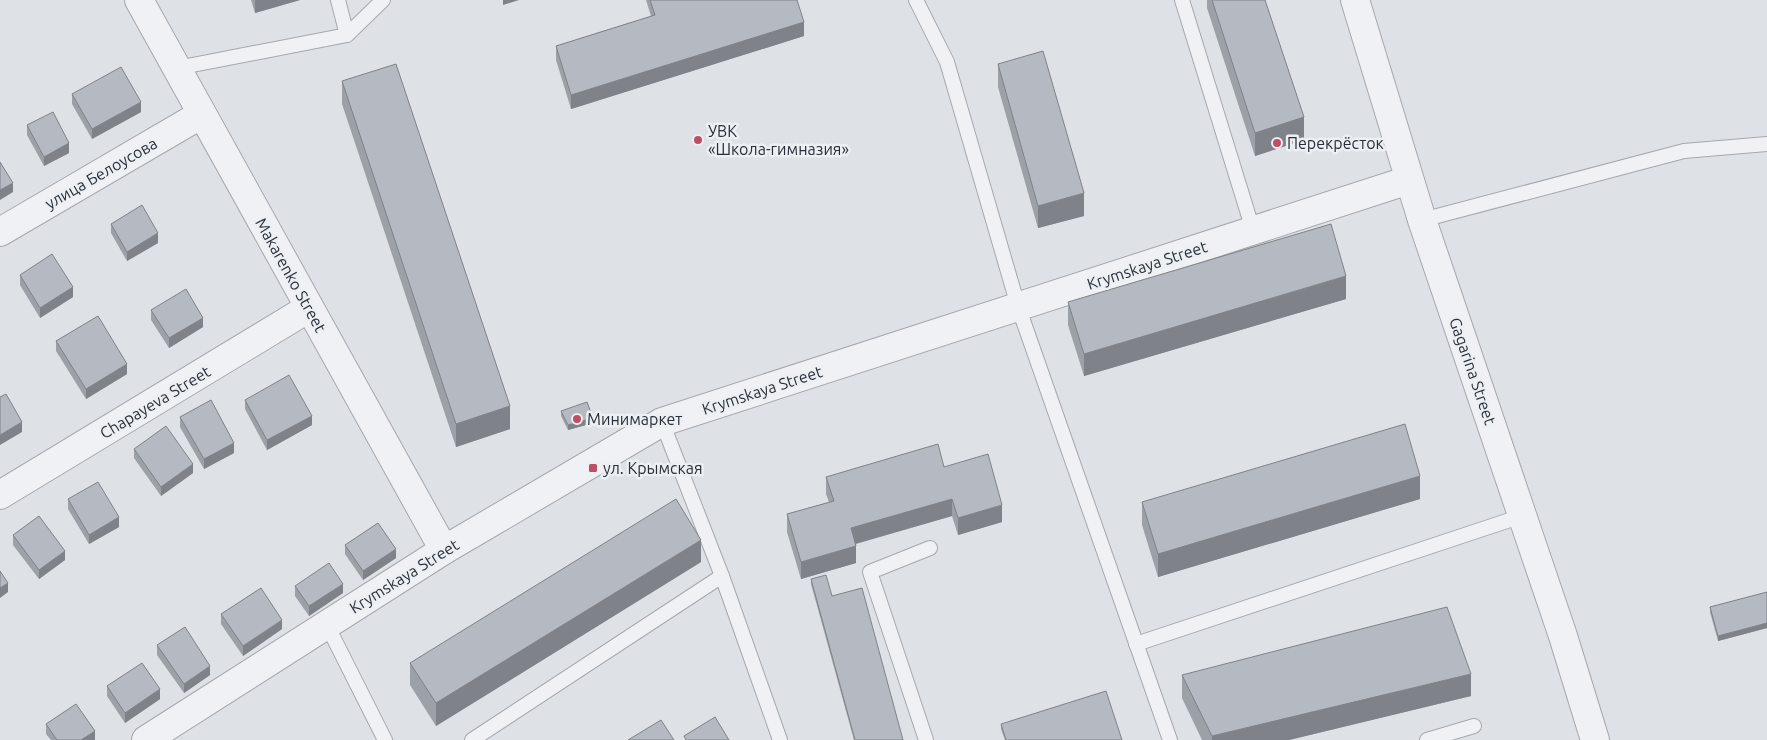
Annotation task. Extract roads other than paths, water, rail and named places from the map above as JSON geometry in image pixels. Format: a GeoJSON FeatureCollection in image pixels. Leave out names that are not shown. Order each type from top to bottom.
{"type":"FeatureCollection","features":[{"type":"Feature","properties":{"kind":"street","name":"Makarenko Street"},"geometry":{"type":"LineString","coordinates":[[139,0],[444,550]]}},
{"type":"Feature","properties":{"kind":"street","name":"Gagarina Street"},"geometry":{"type":"LineString","coordinates":[[1354,0],[1422,220],[1563,636],[1595,740]]}},
{"type":"Feature","properties":{"kind":"street","name":"улица Белоусова"},"geometry":{"type":"LineString","coordinates":[[0,232],[202,114]]}},
{"type":"Feature","properties":{"kind":"street","name":"Krymskaya Street"},"geometry":{"type":"LineString","coordinates":[[146,740],[444,550],[662,422],[1409,180]]}},
{"type":"Feature","properties":{"kind":"street","name":"Chapayeva Street"},"geometry":{"type":"LineString","coordinates":[[0,495],[309,308]]}},
{"type":"Feature","properties":{"kind":"lane"},"geometry":{"type":"LineString","coordinates":[[338,0],[347,35]]}},
{"type":"Feature","properties":{"kind":"lane"},"geometry":{"type":"LineString","coordinates":[[177,68],[347,35],[383,0]]}},
{"type":"Feature","properties":{"kind":"lane"},"geometry":{"type":"LineString","coordinates":[[916,0],[947,62],[1018,306],[1170,740]]}},
{"type":"Feature","properties":{"kind":"lane"},"geometry":{"type":"LineString","coordinates":[[1182,0],[1252,230]]}},
{"type":"Feature","properties":{"kind":"lane"},"geometry":{"type":"LineString","coordinates":[[1422,220],[1684,151],[1767,144]]}},
{"type":"Feature","properties":{"kind":"lane"},"geometry":{"type":"LineString","coordinates":[[662,422],[722,576],[780,740]]}},
{"type":"Feature","properties":{"kind":"lane"},"geometry":{"type":"LineString","coordinates":[[1136,644],[1522,516]]}},
{"type":"Feature","properties":{"kind":"lane"},"geometry":{"type":"LineString","coordinates":[[926,740],[870,572],[930,548]]}},
{"type":"Feature","properties":{"kind":"lane"},"geometry":{"type":"LineString","coordinates":[[472,740],[722,576]]}},
{"type":"Feature","properties":{"kind":"lane"},"geometry":{"type":"LineString","coordinates":[[327,625],[384,740]]}},
{"type":"Feature","properties":{"kind":"lane"},"geometry":{"type":"LineString","coordinates":[[1427,740],[1474,726]]}},
{"type":"Feature","properties":{"kind":"place","name":"УВК «Школа-гимназия»"},"geometry":{"type":"Point","coordinates":[698,140]}},
{"type":"Feature","properties":{"kind":"place","name":"Перекрёсток"},"geometry":{"type":"Point","coordinates":[1277,143]}},
{"type":"Feature","properties":{"kind":"place","name":"Минимаркет"},"geometry":{"type":"Point","coordinates":[577,419]}},
{"type":"Feature","properties":{"kind":"place","name":"ул. Крымская"},"geometry":{"type":"Point","coordinates":[593,468]}}]}
